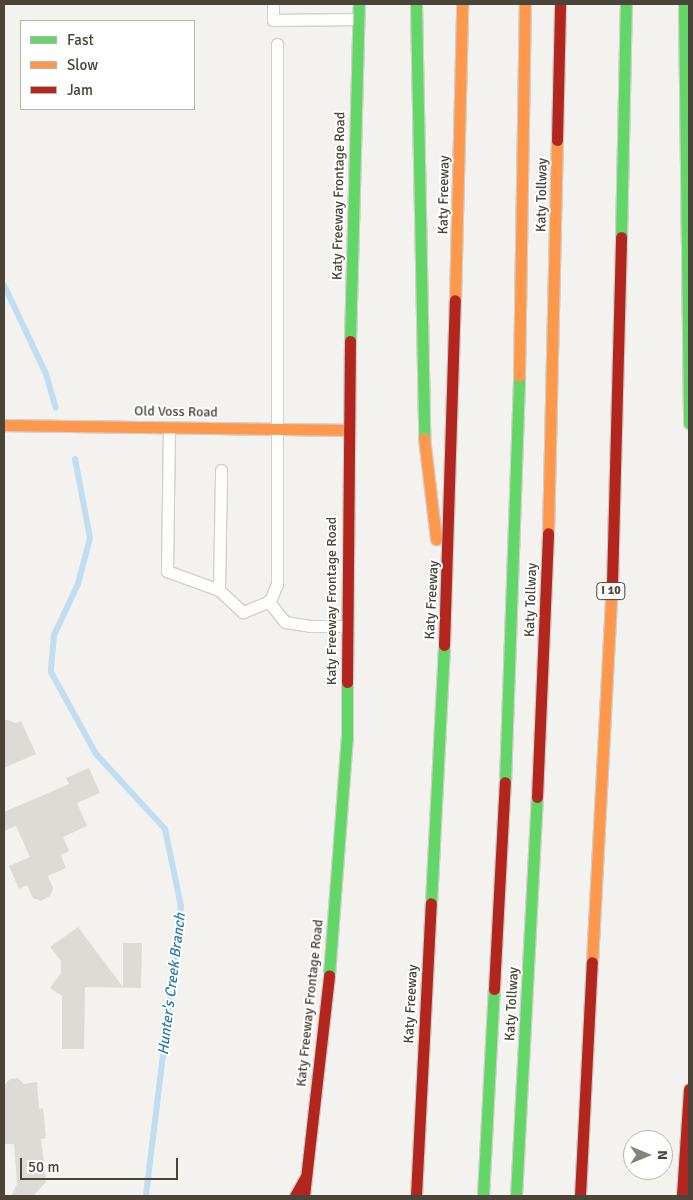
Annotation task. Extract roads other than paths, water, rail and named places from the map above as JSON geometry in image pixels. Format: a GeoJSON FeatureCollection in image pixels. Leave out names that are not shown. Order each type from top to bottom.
{"type":"FeatureCollection","features":[{"type":"Feature","properties":{"kind":"main road","name":"Katy Freeway Frontage Road"},"geometry":{"type":"LineString","coordinates":[[304,1196],[335,926],[347,738],[348,430],[358,4]]}},
{"type":"Feature","properties":{"kind":"main road"},"geometry":{"type":"LineString","coordinates":[[416,4],[422,419],[446,622]]}},
{"type":"Feature","properties":{"kind":"main road","name":"Katy Freeway"},"geometry":{"type":"LineString","coordinates":[[416,1196],[446,622],[456,356],[462,4]]}},
{"type":"Feature","properties":{"kind":"main road","name":"Katy Tollway"},"geometry":{"type":"LineString","coordinates":[[483,1193],[508,685],[520,356],[526,4]]}},
{"type":"Feature","properties":{"kind":"main road","name":"Katy Tollway"},"geometry":{"type":"LineString","coordinates":[[516,1191],[530,968],[548,545],[560,4]]}},
{"type":"Feature","properties":{"kind":"main road","name":"I 10"},"geometry":{"type":"LineString","coordinates":[[580,1196],[613,543],[626,4]]}},
{"type":"Feature","properties":{"kind":"main road"},"geometry":{"type":"LineString","coordinates":[[684,4],[689,423]]}},
{"type":"Feature","properties":{"kind":"main road","name":"Old Voss Road"},"geometry":{"type":"LineString","coordinates":[[4,425],[348,430]]}},
{"type":"Feature","properties":{"kind":"main road"},"geometry":{"type":"LineString","coordinates":[[682,1196],[689,1089]]}},
{"type":"Feature","properties":{"kind":"main road"},"geometry":{"type":"LineString","coordinates":[[684,1172],[689,1185]]}},
{"type":"Feature","properties":{"kind":"main road"},"geometry":{"type":"LineString","coordinates":[[671,1196],[684,1172]]}},
{"type":"Feature","properties":{"kind":"main road"},"geometry":{"type":"LineString","coordinates":[[295,1196],[305,1178]]}},
{"type":"Feature","properties":{"kind":"main road"},"geometry":{"type":"LineString","coordinates":[[305,1178],[313,1196]]}},
{"type":"Feature","properties":{"kind":"lane"},"geometry":{"type":"LineString","coordinates":[[273,4],[273,20],[358,19]]}},
{"type":"Feature","properties":{"kind":"lane"},"geometry":{"type":"LineString","coordinates":[[169,428],[167,571],[219,590],[243,612],[268,602],[277,584],[277,44]]}},
{"type":"Feature","properties":{"kind":"lane"},"geometry":{"type":"LineString","coordinates":[[219,590],[221,470]]}},
{"type":"Feature","properties":{"kind":"lane"},"geometry":{"type":"LineString","coordinates":[[268,602],[285,622],[310,626],[347,626]]}},
{"type":"Feature","properties":{"kind":"waterway","name":"Hunter's Creek Branch"},"geometry":{"type":"LineString","coordinates":[[4,285],[46,374],[56,408]]}},
{"type":"Feature","properties":{"kind":"waterway","name":"Hunter's Creek Branch"},"geometry":{"type":"LineString","coordinates":[[75,459],[90,538],[78,584],[54,635],[51,672],[96,754],[165,829],[181,906],[146,1196]]}}]}
